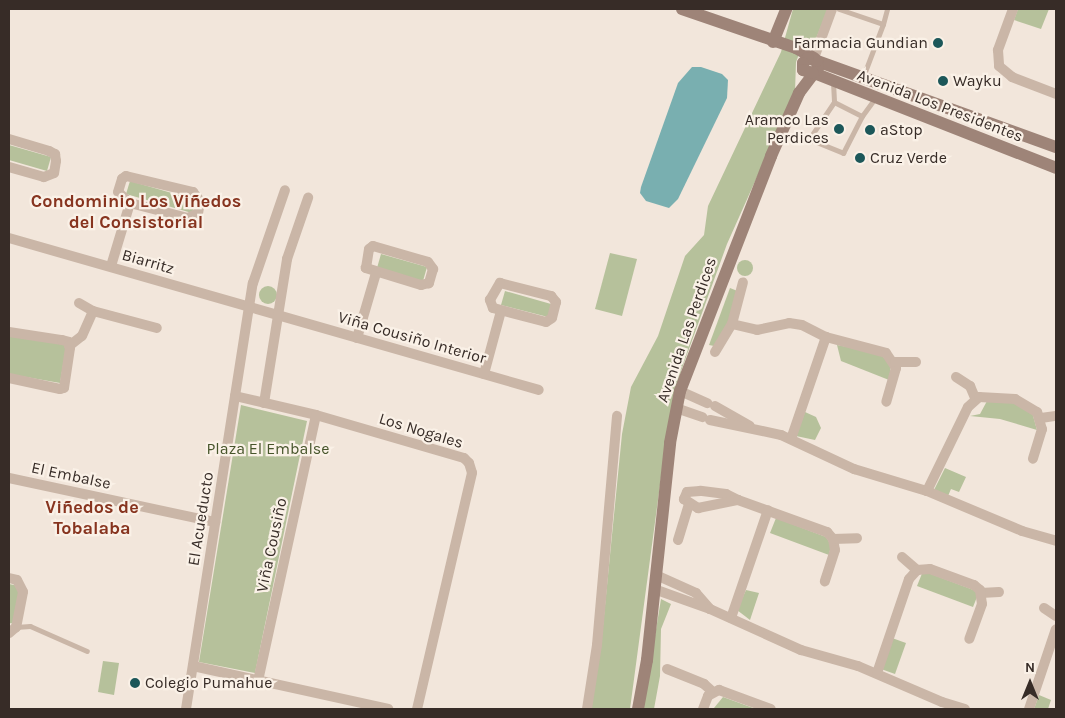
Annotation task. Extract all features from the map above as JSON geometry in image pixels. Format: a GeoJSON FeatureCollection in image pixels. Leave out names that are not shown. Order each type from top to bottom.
{"type":"FeatureCollection","features":[{"type":"Feature","properties":{"kind":"street","name":"Avenida Los Presidentes"},"geometry":{"type":"LineString","coordinates":[[682,9],[779,44],[833,82],[1056,168]]}},
{"type":"Feature","properties":{"kind":"street"},"geometry":{"type":"LineString","coordinates":[[779,44],[786,9]]}},
{"type":"Feature","properties":{"kind":"street","name":"Avenida Las Perdices"},"geometry":{"type":"LineString","coordinates":[[638,709],[676,408],[680,391],[730,256],[811,66],[832,9]]}},
{"type":"Feature","properties":{"kind":"street"},"geometry":{"type":"LineString","coordinates":[[1013,9],[998,50],[999,66],[1012,78],[1056,94]]}},
{"type":"Feature","properties":{"kind":"street","name":"Avenida Los Presidentes"},"geometry":{"type":"LineString","coordinates":[[811,66],[863,77],[1056,147]]}},
{"type":"Feature","properties":{"kind":"street"},"geometry":{"type":"LineString","coordinates":[[9,139],[49,151],[56,161],[54,173],[44,177],[9,167]]}},
{"type":"Feature","properties":{"kind":"street"},"geometry":{"type":"LineString","coordinates":[[126,176],[192,192],[200,201],[198,213],[188,218],[130,203],[118,192],[122,179],[126,176]]}},
{"type":"Feature","properties":{"kind":"street","name":"El Acueducto"},"geometry":{"type":"LineString","coordinates":[[186,709],[249,307],[268,235],[285,190]]}},
{"type":"Feature","properties":{"kind":"street"},"geometry":{"type":"LineString","coordinates":[[264,402],[287,259],[308,198]]}},
{"type":"Feature","properties":{"kind":"street"},"geometry":{"type":"LineString","coordinates":[[111,266],[130,203]]}},
{"type":"Feature","properties":{"kind":"street","name":"Biarritz"},"geometry":{"type":"LineString","coordinates":[[9,238],[278,314]]}},
{"type":"Feature","properties":{"kind":"street"},"geometry":{"type":"LineString","coordinates":[[373,246],[428,262],[433,269],[426,286],[376,273],[366,268],[364,264],[373,246]]}},
{"type":"Feature","properties":{"kind":"street"},"geometry":{"type":"LineString","coordinates":[[357,338],[376,273]]}},
{"type":"Feature","properties":{"kind":"street"},"geometry":{"type":"LineString","coordinates":[[715,352],[732,324],[742,282]]}},
{"type":"Feature","properties":{"kind":"street"},"geometry":{"type":"LineString","coordinates":[[500,283],[551,296],[556,302],[552,318],[546,322],[501,311],[493,308],[490,300],[500,283]]}},
{"type":"Feature","properties":{"kind":"street"},"geometry":{"type":"LineString","coordinates":[[79,303],[93,311],[157,328]]}},
{"type":"Feature","properties":{"kind":"street"},"geometry":{"type":"LineString","coordinates":[[9,378],[60,390],[64,388],[70,346],[82,336],[93,311]]}},
{"type":"Feature","properties":{"kind":"street"},"geometry":{"type":"LineString","coordinates":[[484,374],[501,311]]}},
{"type":"Feature","properties":{"kind":"street","name":"Viña Cousiño Interior"},"geometry":{"type":"LineString","coordinates":[[278,314],[539,390]]}},
{"type":"Feature","properties":{"kind":"street"},"geometry":{"type":"LineString","coordinates":[[732,324],[757,330],[796,324],[813,328],[826,337],[877,348],[895,362],[916,362]]}},
{"type":"Feature","properties":{"kind":"street"},"geometry":{"type":"LineString","coordinates":[[9,332],[62,340],[70,346]]}},
{"type":"Feature","properties":{"kind":"street"},"geometry":{"type":"LineString","coordinates":[[791,439],[826,337]]}},
{"type":"Feature","properties":{"kind":"street"},"geometry":{"type":"LineString","coordinates":[[886,402],[895,377],[895,362]]}},
{"type":"Feature","properties":{"kind":"street"},"geometry":{"type":"LineString","coordinates":[[956,377],[970,386],[975,398]]}},
{"type":"Feature","properties":{"kind":"street"},"geometry":{"type":"LineString","coordinates":[[680,391],[751,426]]}},
{"type":"Feature","properties":{"kind":"street","name":"Los Nogales"},"geometry":{"type":"LineString","coordinates":[[235,396],[316,415],[464,458],[469,463],[472,473],[417,709]]}},
{"type":"Feature","properties":{"kind":"street"},"geometry":{"type":"LineString","coordinates":[[927,491],[965,412],[975,398],[994,396],[1014,399],[1034,408],[1041,418],[1042,433],[1033,459]]}},
{"type":"Feature","properties":{"kind":"street"},"geometry":{"type":"LineString","coordinates":[[676,408],[706,418],[751,426],[791,439],[854,469],[927,491],[1022,531],[1056,541]]}},
{"type":"Feature","properties":{"kind":"street","name":"Viña Cousiño"},"geometry":{"type":"LineString","coordinates":[[258,680],[316,415]]}},
{"type":"Feature","properties":{"kind":"street"},"geometry":{"type":"LineString","coordinates":[[587,709],[597,645],[617,416]]}},
{"type":"Feature","properties":{"kind":"street"},"geometry":{"type":"LineString","coordinates":[[1041,418],[1056,416]]}},
{"type":"Feature","properties":{"kind":"street","name":"El Embalse"},"geometry":{"type":"LineString","coordinates":[[9,478],[215,522]]}},
{"type":"Feature","properties":{"kind":"street"},"geometry":{"type":"LineString","coordinates":[[738,500],[698,508],[684,500],[687,492],[713,491],[822,530],[833,539],[835,550],[825,581]]}},
{"type":"Feature","properties":{"kind":"street"},"geometry":{"type":"LineString","coordinates":[[678,540],[689,504]]}},
{"type":"Feature","properties":{"kind":"street"},"geometry":{"type":"LineString","coordinates":[[732,618],[768,510]]}},
{"type":"Feature","properties":{"kind":"street"},"geometry":{"type":"LineString","coordinates":[[833,539],[857,538]]}},
{"type":"Feature","properties":{"kind":"street"},"geometry":{"type":"LineString","coordinates":[[902,557],[917,570],[930,570],[965,582],[981,593],[999,592]]}},
{"type":"Feature","properties":{"kind":"street"},"geometry":{"type":"LineString","coordinates":[[876,673],[908,579],[917,570]]}},
{"type":"Feature","properties":{"kind":"street"},"geometry":{"type":"LineString","coordinates":[[656,576],[696,593],[710,609]]}},
{"type":"Feature","properties":{"kind":"street"},"geometry":{"type":"LineString","coordinates":[[9,578],[22,586],[12,630]]}},
{"type":"Feature","properties":{"kind":"street"},"geometry":{"type":"LineString","coordinates":[[654,589],[732,618],[801,650],[876,673],[942,702],[965,709]]}},
{"type":"Feature","properties":{"kind":"street"},"geometry":{"type":"LineString","coordinates":[[969,639],[982,604],[981,593]]}},
{"type":"Feature","properties":{"kind":"street"},"geometry":{"type":"LineString","coordinates":[[1044,608],[1056,616]]}},
{"type":"Feature","properties":{"kind":"street"},"geometry":{"type":"LineString","coordinates":[[1029,709],[1056,629]]}},
{"type":"Feature","properties":{"kind":"street"},"geometry":{"type":"LineString","coordinates":[[193,666],[388,709]]}},
{"type":"Feature","properties":{"kind":"street"},"geometry":{"type":"LineString","coordinates":[[666,669],[704,684],[713,692]]}},
{"type":"Feature","properties":{"kind":"street"},"geometry":{"type":"LineString","coordinates":[[703,709],[713,692],[722,690],[771,709]]}},
{"type":"Feature","properties":{"kind":"lane"},"geometry":{"type":"LineString","coordinates":[[839,9],[882,24]]}},
{"type":"Feature","properties":{"kind":"lane"},"geometry":{"type":"LineString","coordinates":[[863,77],[887,9]]}},
{"type":"Feature","properties":{"kind":"lane"},"geometry":{"type":"LineString","coordinates":[[833,82],[834,102],[809,139],[843,153],[862,116],[875,98]]}},
{"type":"Feature","properties":{"kind":"lane"},"geometry":{"type":"LineString","coordinates":[[834,102],[862,116]]}},
{"type":"Feature","properties":{"kind":"lane"},"geometry":{"type":"LineString","coordinates":[[12,630],[30,626],[87,651]]}},
{"type":"Feature","properties":{"kind":"green space"},"geometry":{"type":"Polygon","coordinates":[[[793,9],[828,9],[813,46],[803,44],[796,62],[795,92],[727,244],[681,371],[666,440],[630,709],[589,709],[601,646],[622,434],[631,387],[658,336],[685,256],[704,235],[708,206],[781,52],[793,9]]]}},
{"type":"Feature","properties":{"kind":"green space"},"geometry":{"type":"Polygon","coordinates":[[[1018,9],[1049,9],[1041,29],[1014,20],[1018,9]]]}},
{"type":"Feature","properties":{"kind":"green space"},"geometry":{"type":"Polygon","coordinates":[[[9,145],[51,157],[47,171],[9,160],[9,145]]]}},
{"type":"Feature","properties":{"kind":"green space"},"geometry":{"type":"Polygon","coordinates":[[[130,181],[196,200],[192,213],[126,194],[130,181]]]}},
{"type":"Feature","properties":{"kind":"green space"},"geometry":{"type":"Polygon","coordinates":[[[610,253],[637,259],[622,316],[595,309],[610,253]]]}},
{"type":"Feature","properties":{"kind":"green space"},"geometry":{"type":"Polygon","coordinates":[[[381,254],[427,267],[423,281],[377,268],[381,254]]]}},
{"type":"Feature","properties":{"kind":"green space"},"geometry":{"type":"Polygon","coordinates":[[[745,260],[751,262],[753,268],[751,274],[745,276],[739,274],[737,268],[739,262],[745,260]]]}},
{"type":"Feature","properties":{"kind":"green space"},"geometry":{"type":"Polygon","coordinates":[[[268,286],[274,289],[277,295],[274,301],[268,304],[262,301],[259,295],[262,289],[268,286]]]}},
{"type":"Feature","properties":{"kind":"green space"},"geometry":{"type":"Polygon","coordinates":[[[730,288],[740,292],[730,321],[714,346],[709,345],[730,288]]]}},
{"type":"Feature","properties":{"kind":"green space"},"geometry":{"type":"Polygon","coordinates":[[[505,291],[551,304],[548,317],[501,305],[505,291]]]}},
{"type":"Feature","properties":{"kind":"green space"},"geometry":{"type":"Polygon","coordinates":[[[9,332],[67,342],[60,383],[9,374],[9,332]]]}},
{"type":"Feature","properties":{"kind":"green space"},"geometry":{"type":"Polygon","coordinates":[[[837,345],[879,353],[891,365],[889,380],[841,361],[837,345]]]}},
{"type":"Feature","properties":{"kind":"green space"},"geometry":{"type":"Polygon","coordinates":[[[987,401],[1014,403],[1032,412],[1037,430],[1000,419],[970,416],[980,414],[987,401]]]}},
{"type":"Feature","properties":{"kind":"green space","name":"Plaza El Embalse"},"geometry":{"type":"Polygon","coordinates":[[[241,405],[307,421],[255,673],[199,662],[241,405]]]}},
{"type":"Feature","properties":{"kind":"green space"},"geometry":{"type":"Polygon","coordinates":[[[805,412],[816,417],[821,428],[815,440],[796,436],[805,412]]]}},
{"type":"Feature","properties":{"kind":"green space"},"geometry":{"type":"Polygon","coordinates":[[[945,468],[966,477],[959,492],[951,489],[948,496],[934,490],[945,468]]]}},
{"type":"Feature","properties":{"kind":"green space"},"geometry":{"type":"Polygon","coordinates":[[[776,518],[826,537],[831,545],[829,555],[770,533],[776,518]]]}},
{"type":"Feature","properties":{"kind":"green space"},"geometry":{"type":"Polygon","coordinates":[[[923,571],[979,592],[973,607],[917,586],[923,571]]]}},
{"type":"Feature","properties":{"kind":"green space"},"geometry":{"type":"Polygon","coordinates":[[[9,584],[24,587],[17,624],[9,623],[9,584]]]}},
{"type":"Feature","properties":{"kind":"green space"},"geometry":{"type":"Polygon","coordinates":[[[746,590],[759,593],[750,620],[737,610],[746,590]]]}},
{"type":"Feature","properties":{"kind":"green space"},"geometry":{"type":"Polygon","coordinates":[[[661,599],[671,604],[661,629],[660,676],[654,709],[643,709],[661,599]]]}},
{"type":"Feature","properties":{"kind":"green space"},"geometry":{"type":"Polygon","coordinates":[[[892,638],[906,643],[895,674],[881,669],[892,638]]]}},
{"type":"Feature","properties":{"kind":"green space"},"geometry":{"type":"Polygon","coordinates":[[[103,661],[119,663],[114,695],[98,692],[103,661]]]}},
{"type":"Feature","properties":{"kind":"green space"},"geometry":{"type":"Polygon","coordinates":[[[1039,695],[1051,700],[1048,709],[1034,709],[1039,695]]]}},
{"type":"Feature","properties":{"kind":"green space"},"geometry":{"type":"Polygon","coordinates":[[[723,697],[756,709],[714,708],[723,697]]]}},
{"type":"Feature","properties":{"kind":"water"},"geometry":{"type":"Polygon","coordinates":[[[692,67],[701,67],[722,74],[728,80],[727,98],[678,199],[669,208],[646,201],[640,193],[678,83],[692,67]]]}},
{"type":"Feature","properties":{"kind":"place","name":"Farmacia Gundian"},"geometry":{"type":"Point","coordinates":[938,43]}},
{"type":"Feature","properties":{"kind":"place","name":"Wayku"},"geometry":{"type":"Point","coordinates":[943,81]}},
{"type":"Feature","properties":{"kind":"place","name":"Aramco Las Perdices"},"geometry":{"type":"Point","coordinates":[839,129]}},
{"type":"Feature","properties":{"kind":"place","name":"aStop"},"geometry":{"type":"Point","coordinates":[870,130]}},
{"type":"Feature","properties":{"kind":"place","name":"Cruz Verde"},"geometry":{"type":"Point","coordinates":[860,158]}},
{"type":"Feature","properties":{"kind":"place","name":"Colegio Pumahue"},"geometry":{"type":"Point","coordinates":[135,683]}},
{"type":"Feature","properties":{"kind":"district","name":"Condominio Los Viñedos del Consistorial"},"geometry":{"type":"Point","coordinates":[136,212]}},
{"type":"Feature","properties":{"kind":"district","name":"Viñedos de Tobalaba"},"geometry":{"type":"Point","coordinates":[92,518]}}]}
